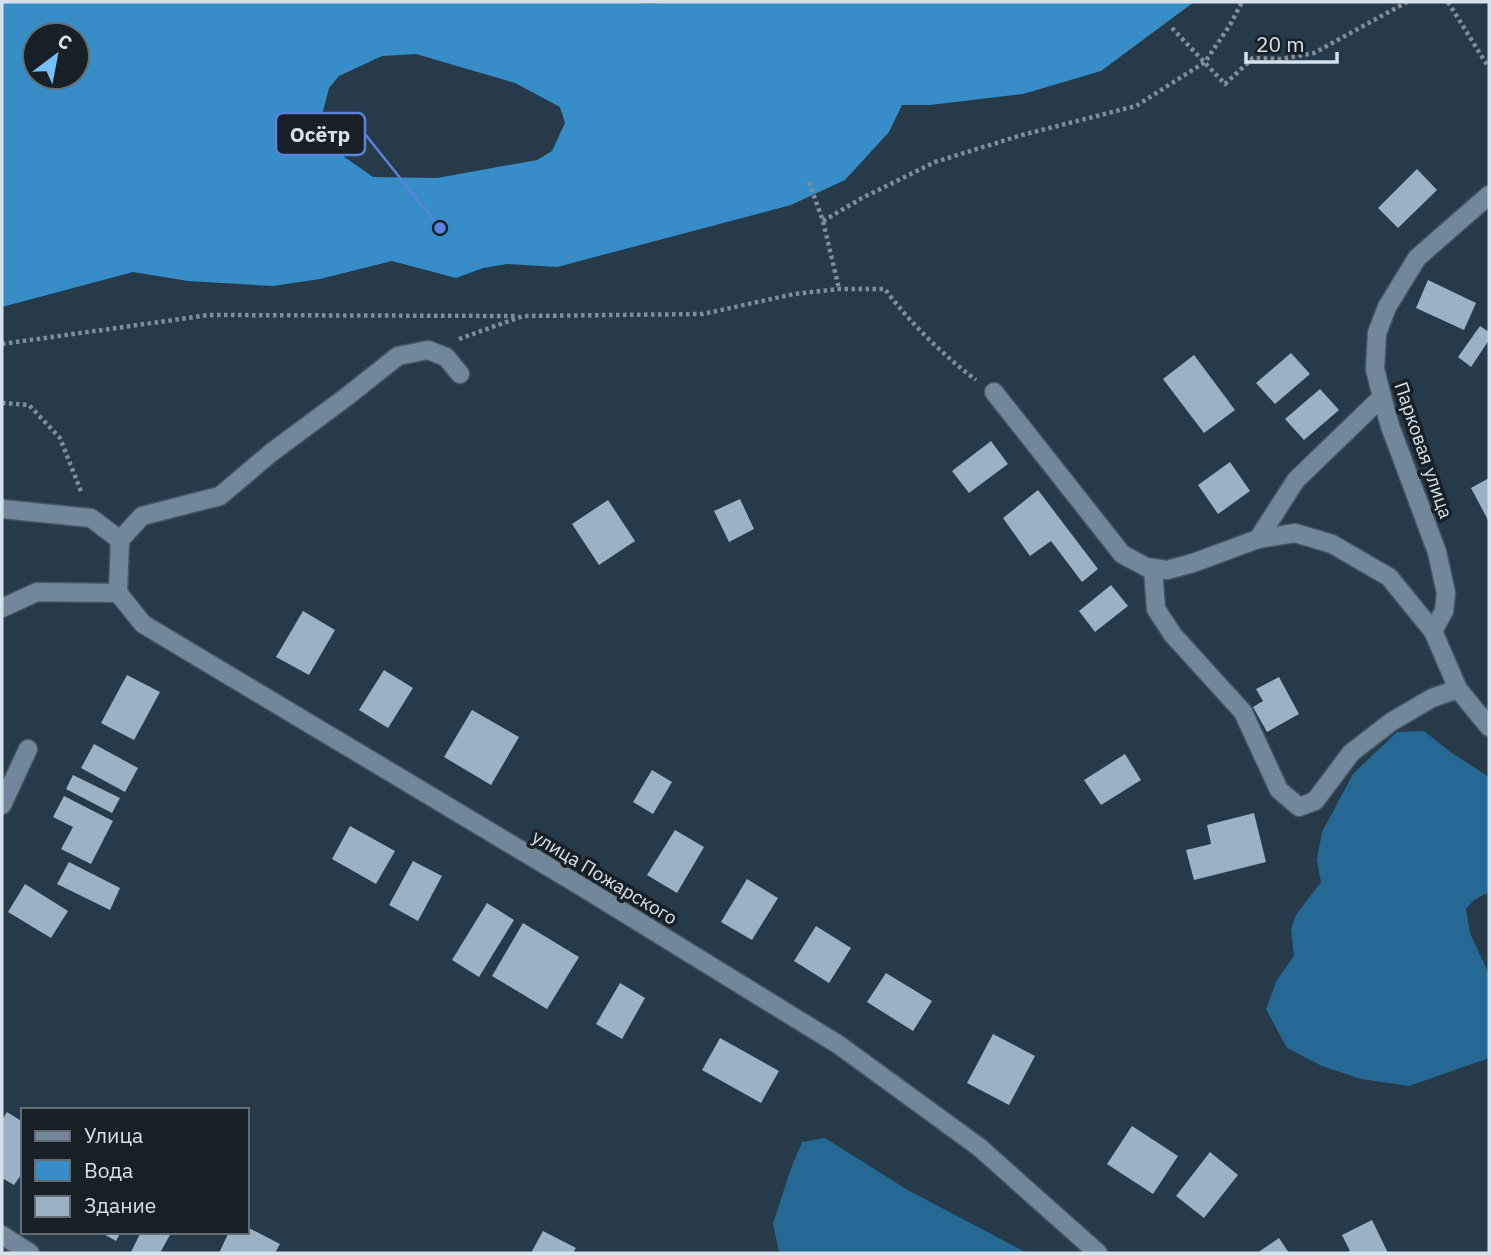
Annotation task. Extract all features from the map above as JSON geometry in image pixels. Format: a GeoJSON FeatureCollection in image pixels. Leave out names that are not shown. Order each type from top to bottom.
{"type":"FeatureCollection","features":[{"type":"Feature","properties":{"kind":"street","name":"Парковая улица"},"geometry":{"type":"LineString","coordinates":[[1433,631],[1444,611],[1446,593],[1437,552],[1390,426],[1382,397],[1375,369],[1377,334],[1387,307],[1417,258],[1489,195]]}},
{"type":"Feature","properties":{"kind":"street"},"geometry":{"type":"LineString","coordinates":[[2,608],[37,592],[118,593],[120,540],[142,516],[220,496],[272,452],[398,356],[428,349],[446,358],[460,374]]}},
{"type":"Feature","properties":{"kind":"street"},"geometry":{"type":"LineString","coordinates":[[994,393],[1122,554],[1146,568],[1167,570],[1193,564],[1258,539],[1295,533],[1332,544],[1389,577],[1433,631],[1458,689],[1489,727]]}},
{"type":"Feature","properties":{"kind":"street"},"geometry":{"type":"LineString","coordinates":[[1258,539],[1296,480],[1382,397]]}},
{"type":"Feature","properties":{"kind":"street"},"geometry":{"type":"LineString","coordinates":[[2,509],[91,518],[120,540]]}},
{"type":"Feature","properties":{"kind":"street"},"geometry":{"type":"LineString","coordinates":[[1153,568],[1156,609],[1173,635],[1243,712],[1279,790],[1299,807],[1315,801],[1352,753],[1391,722],[1432,698],[1458,689]]}},
{"type":"Feature","properties":{"kind":"street","name":"улица Пожарского"},"geometry":{"type":"LineString","coordinates":[[118,593],[143,624],[584,888],[839,1045],[979,1147],[1098,1253]]}},
{"type":"Feature","properties":{"kind":"street"},"geometry":{"type":"LineString","coordinates":[[2,806],[28,748]]}},
{"type":"Feature","properties":{"kind":"street"},"geometry":{"type":"LineString","coordinates":[[2,1235],[30,1253]]}},
{"type":"Feature","properties":{"kind":"path"},"geometry":{"type":"LineString","coordinates":[[823,221],[934,162],[1022,135],[1136,106],[1205,62],[1242,2]]}},
{"type":"Feature","properties":{"kind":"path"},"geometry":{"type":"LineString","coordinates":[[1172,28],[1225,83],[1252,58],[1281,59],[1314,53],[1407,2]]}},
{"type":"Feature","properties":{"kind":"path"},"geometry":{"type":"LineString","coordinates":[[1448,2],[1489,68]]}},
{"type":"Feature","properties":{"kind":"path"},"geometry":{"type":"LineString","coordinates":[[809,182],[823,221],[839,289]]}},
{"type":"Feature","properties":{"kind":"path"},"geometry":{"type":"LineString","coordinates":[[2,344],[209,314],[703,314],[794,294],[839,289],[885,289],[898,308],[963,370],[994,393]]}},
{"type":"Feature","properties":{"kind":"path"},"geometry":{"type":"LineString","coordinates":[[428,349],[523,316]]}},
{"type":"Feature","properties":{"kind":"path"},"geometry":{"type":"LineString","coordinates":[[2,403],[29,405],[60,438],[91,518]]}},
{"type":"Feature","properties":{"kind":"shaded area"},"geometry":{"type":"Polygon","coordinates":[[[1424,731],[1489,777],[1489,892],[1474,900],[1466,909],[1470,933],[1489,974],[1489,1058],[1409,1086],[1361,1079],[1322,1066],[1287,1048],[1266,1009],[1277,980],[1294,956],[1291,929],[1296,915],[1321,882],[1317,860],[1322,832],[1353,774],[1397,732],[1424,731]]]}},
{"type":"Feature","properties":{"kind":"shaded area"},"geometry":{"type":"Polygon","coordinates":[[[825,1138],[906,1189],[1027,1253],[779,1252],[773,1224],[790,1171],[802,1142],[825,1138]]]}},
{"type":"Feature","properties":{"kind":"water"},"geometry":{"type":"Polygon","coordinates":[[[2,2],[1194,2],[1101,71],[1023,94],[930,105],[902,105],[889,132],[845,180],[791,205],[557,267],[507,264],[483,268],[456,278],[392,261],[320,279],[273,286],[188,281],[133,272],[2,307],[2,2]],[[416,54],[382,56],[339,76],[329,88],[321,119],[323,135],[333,149],[373,177],[437,178],[537,160],[552,151],[565,123],[560,107],[515,83],[416,54]]]}},
{"type":"Feature","properties":{"kind":"building"},"geometry":{"type":"Polygon","coordinates":[[[1417,169],[1437,190],[1398,228],[1378,208],[1417,169]]]}},
{"type":"Feature","properties":{"kind":"building"},"geometry":{"type":"Polygon","coordinates":[[[1428,280],[1476,303],[1464,330],[1416,308],[1428,280]]]}},
{"type":"Feature","properties":{"kind":"building"},"geometry":{"type":"Polygon","coordinates":[[[1480,326],[1489,332],[1489,340],[1471,367],[1458,357],[1480,326]]]}},
{"type":"Feature","properties":{"kind":"building"},"geometry":{"type":"Polygon","coordinates":[[[1291,353],[1310,374],[1275,404],[1256,383],[1291,353]]]}},
{"type":"Feature","properties":{"kind":"building"},"geometry":{"type":"Polygon","coordinates":[[[1194,355],[1235,410],[1204,433],[1163,379],[1194,355]]]}},
{"type":"Feature","properties":{"kind":"building"},"geometry":{"type":"Polygon","coordinates":[[[1320,389],[1339,410],[1304,440],[1285,419],[1320,389]]]}},
{"type":"Feature","properties":{"kind":"building"},"geometry":{"type":"Polygon","coordinates":[[[991,441],[1008,464],[969,493],[952,471],[991,441]]]}},
{"type":"Feature","properties":{"kind":"building"},"geometry":{"type":"Polygon","coordinates":[[[1230,462],[1250,491],[1218,514],[1198,485],[1230,462]]]}},
{"type":"Feature","properties":{"kind":"building"},"geometry":{"type":"Polygon","coordinates":[[[1489,478],[1489,522],[1471,488],[1489,478]]]}},
{"type":"Feature","properties":{"kind":"building"},"geometry":{"type":"Polygon","coordinates":[[[1038,490],[1098,569],[1082,582],[1051,541],[1030,556],[1003,518],[1038,490]]]}},
{"type":"Feature","properties":{"kind":"building"},"geometry":{"type":"Polygon","coordinates":[[[740,499],[754,529],[729,542],[714,511],[740,499]]]}},
{"type":"Feature","properties":{"kind":"building"},"geometry":{"type":"Polygon","coordinates":[[[608,500],[635,541],[599,565],[572,524],[608,500]]]}},
{"type":"Feature","properties":{"kind":"building"},"geometry":{"type":"Polygon","coordinates":[[[1111,585],[1128,606],[1095,632],[1079,611],[1111,585]]]}},
{"type":"Feature","properties":{"kind":"building"},"geometry":{"type":"Polygon","coordinates":[[[303,611],[335,630],[309,675],[276,657],[303,611]]]}},
{"type":"Feature","properties":{"kind":"building"},"geometry":{"type":"Polygon","coordinates":[[[384,670],[413,688],[388,728],[359,710],[384,670]]]}},
{"type":"Feature","properties":{"kind":"building"},"geometry":{"type":"Polygon","coordinates":[[[127,675],[160,692],[134,740],[101,723],[127,675]]]}},
{"type":"Feature","properties":{"kind":"building"},"geometry":{"type":"Polygon","coordinates":[[[1279,677],[1299,714],[1267,732],[1253,707],[1263,701],[1256,689],[1279,677]]]}},
{"type":"Feature","properties":{"kind":"building"},"geometry":{"type":"Polygon","coordinates":[[[472,710],[519,737],[491,785],[444,757],[472,710]]]}},
{"type":"Feature","properties":{"kind":"building"},"geometry":{"type":"Polygon","coordinates":[[[94,744],[138,768],[125,792],[81,768],[94,744]]]}},
{"type":"Feature","properties":{"kind":"building"},"geometry":{"type":"Polygon","coordinates":[[[1125,754],[1141,780],[1101,805],[1084,780],[1125,754]]]}},
{"type":"Feature","properties":{"kind":"building"},"geometry":{"type":"Polygon","coordinates":[[[652,770],[672,782],[653,814],[633,802],[652,770]]]}},
{"type":"Feature","properties":{"kind":"building"},"geometry":{"type":"Polygon","coordinates":[[[73,775],[120,798],[112,813],[66,789],[73,775]]]}},
{"type":"Feature","properties":{"kind":"building"},"geometry":{"type":"Polygon","coordinates":[[[64,796],[113,821],[91,864],[61,849],[73,827],[53,817],[64,796]]]}},
{"type":"Feature","properties":{"kind":"building"},"geometry":{"type":"Polygon","coordinates":[[[1254,813],[1266,862],[1194,880],[1186,850],[1211,844],[1207,825],[1254,813]]]}},
{"type":"Feature","properties":{"kind":"building"},"geometry":{"type":"Polygon","coordinates":[[[350,826],[395,851],[376,884],[332,859],[350,826]]]}},
{"type":"Feature","properties":{"kind":"building"},"geometry":{"type":"Polygon","coordinates":[[[675,830],[704,847],[677,893],[647,875],[675,830]]]}},
{"type":"Feature","properties":{"kind":"building"},"geometry":{"type":"Polygon","coordinates":[[[413,861],[442,876],[418,921],[389,905],[413,861]]]}},
{"type":"Feature","properties":{"kind":"building"},"geometry":{"type":"Polygon","coordinates":[[[69,862],[120,888],[110,910],[57,884],[69,862]]]}},
{"type":"Feature","properties":{"kind":"building"},"geometry":{"type":"Polygon","coordinates":[[[747,879],[778,898],[752,940],[721,922],[747,879]]]}},
{"type":"Feature","properties":{"kind":"building"},"geometry":{"type":"Polygon","coordinates":[[[25,884],[68,911],[51,938],[8,912],[25,884]]]}},
{"type":"Feature","properties":{"kind":"building"},"geometry":{"type":"Polygon","coordinates":[[[487,903],[514,920],[479,977],[452,960],[487,903]]]}},
{"type":"Feature","properties":{"kind":"building"},"geometry":{"type":"Polygon","coordinates":[[[523,923],[579,957],[547,1009],[492,976],[523,923]]]}},
{"type":"Feature","properties":{"kind":"building"},"geometry":{"type":"Polygon","coordinates":[[[816,926],[851,948],[829,983],[794,961],[816,926]]]}},
{"type":"Feature","properties":{"kind":"building"},"geometry":{"type":"Polygon","coordinates":[[[886,973],[932,1001],[913,1031],[867,1002],[886,973]]]}},
{"type":"Feature","properties":{"kind":"building"},"geometry":{"type":"Polygon","coordinates":[[[620,983],[645,998],[622,1039],[596,1024],[620,983]]]}},
{"type":"Feature","properties":{"kind":"building"},"geometry":{"type":"Polygon","coordinates":[[[993,1034],[1035,1056],[1009,1105],[967,1083],[993,1034]]]}},
{"type":"Feature","properties":{"kind":"building"},"geometry":{"type":"Polygon","coordinates":[[[720,1038],[779,1071],[761,1103],[702,1070],[720,1038]]]}},
{"type":"Feature","properties":{"kind":"building"},"geometry":{"type":"Polygon","coordinates":[[[7,1112],[21,1121],[21,1175],[14,1185],[2,1178],[2,1120],[7,1112]]]}},
{"type":"Feature","properties":{"kind":"building"},"geometry":{"type":"Polygon","coordinates":[[[1132,1126],[1178,1156],[1153,1194],[1107,1164],[1132,1126]]]}},
{"type":"Feature","properties":{"kind":"building"},"geometry":{"type":"Polygon","coordinates":[[[1210,1152],[1238,1175],[1204,1218],[1176,1196],[1210,1152]]]}},
{"type":"Feature","properties":{"kind":"building"},"geometry":{"type":"Polygon","coordinates":[[[1372,1220],[1388,1253],[1344,1253],[1350,1251],[1342,1235],[1372,1220]]]}},
{"type":"Feature","properties":{"kind":"building"},"geometry":{"type":"Polygon","coordinates":[[[248,1228],[280,1244],[275,1253],[219,1253],[228,1234],[248,1234],[248,1228]]]}},
{"type":"Feature","properties":{"kind":"building"},"geometry":{"type":"Polygon","coordinates":[[[543,1231],[576,1248],[573,1253],[531,1253],[543,1231]]]}},
{"type":"Feature","properties":{"kind":"building"},"geometry":{"type":"Polygon","coordinates":[[[104,1234],[120,1234],[116,1241],[104,1234]]]}},
{"type":"Feature","properties":{"kind":"building"},"geometry":{"type":"Polygon","coordinates":[[[140,1234],[170,1234],[160,1253],[131,1252],[140,1234]]]}},
{"type":"Feature","properties":{"kind":"building"},"geometry":{"type":"Polygon","coordinates":[[[1279,1238],[1289,1253],[1257,1253],[1279,1238]]]}},
{"type":"Feature","properties":{"kind":"place","name":"Осётр"},"geometry":{"type":"Point","coordinates":[440,228]}}]}
